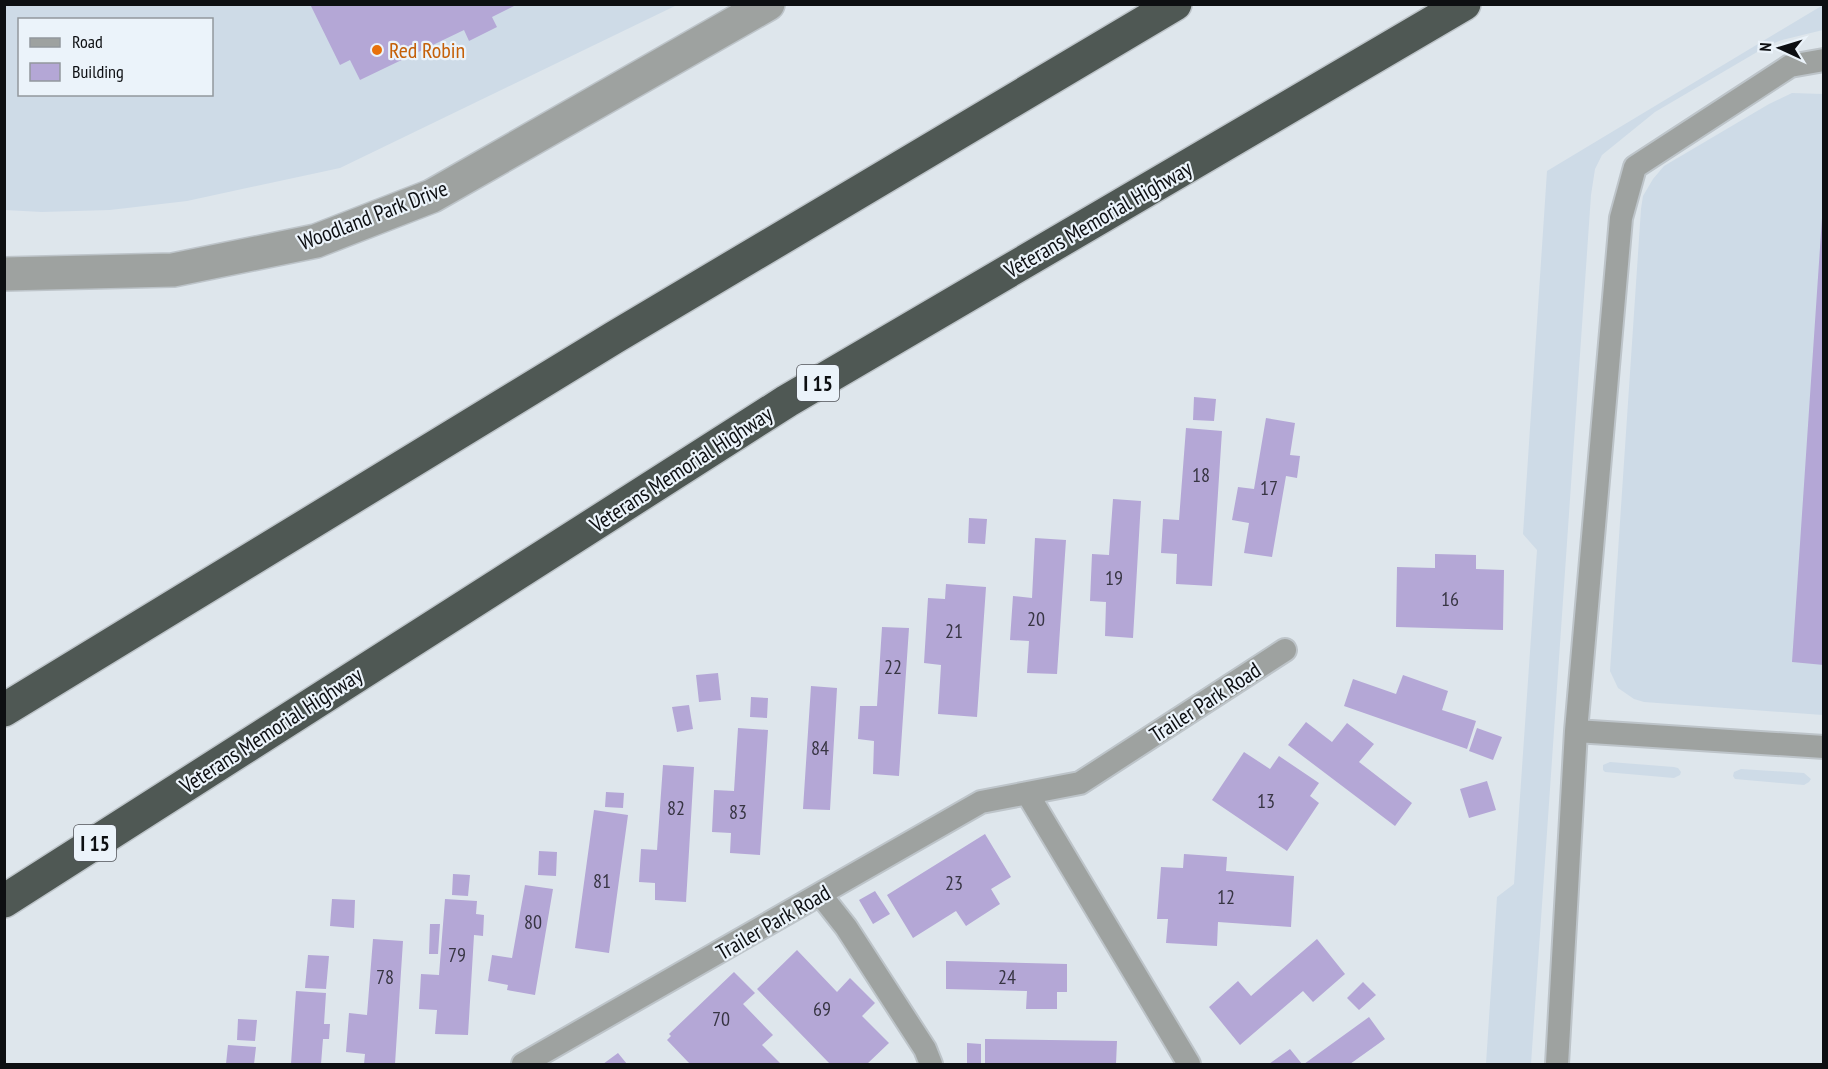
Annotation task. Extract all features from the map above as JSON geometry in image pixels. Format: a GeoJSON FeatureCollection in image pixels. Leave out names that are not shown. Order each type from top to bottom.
{"type":"FeatureCollection","features":[{"type":"Feature","properties":{"kind":"highway"},"geometry":{"type":"LineString","coordinates":[[4,710],[615,337],[1175,4]]}},
{"type":"Feature","properties":{"kind":"highway","name":"Veterans Memorial Highway"},"geometry":{"type":"LineString","coordinates":[[4,901],[786,401],[1464,4]]}},
{"type":"Feature","properties":{"kind":"street","name":"Woodland Park Drive"},"geometry":{"type":"LineString","coordinates":[[4,274],[173,270],[316,241],[432,196],[768,4]]}},
{"type":"Feature","properties":{"kind":"lane"},"geometry":{"type":"LineString","coordinates":[[1557,1065],[1576,732],[1621,218],[1635,167],[1790,66],[1824,60]]}},
{"type":"Feature","properties":{"kind":"lane","name":"Trailer Park Road"},"geometry":{"type":"LineString","coordinates":[[524,1065],[981,802],[1080,783],[1285,650]]}},
{"type":"Feature","properties":{"kind":"lane"},"geometry":{"type":"LineString","coordinates":[[1576,732],[1824,747]]}},
{"type":"Feature","properties":{"kind":"lane"},"geometry":{"type":"LineString","coordinates":[[1027,793],[1189,1065]]}},
{"type":"Feature","properties":{"kind":"lane"},"geometry":{"type":"LineString","coordinates":[[820,894],[846,927],[925,1049],[931,1065]]}},
{"type":"Feature","properties":{"kind":"shaded area"},"geometry":{"type":"Polygon","coordinates":[[[4,5],[677,5],[340,168],[187,201],[110,210],[42,212],[5,210],[4,5]]]}},
{"type":"Feature","properties":{"kind":"shaded area"},"geometry":{"type":"Polygon","coordinates":[[[1823,5],[1823,30],[1769,45],[1655,112],[1602,155],[1595,169],[1591,195],[1531,1064],[1486,1064],[1497,897],[1514,884],[1537,550],[1523,534],[1547,171],[1823,5]]]}},
{"type":"Feature","properties":{"kind":"shaded area"},"geometry":{"type":"Polygon","coordinates":[[[1792,93],[1823,94],[1823,715],[1644,702],[1634,699],[1618,688],[1610,671],[1643,196],[1664,166],[1769,104],[1792,93]]]}},
{"type":"Feature","properties":{"kind":"shaded area"},"geometry":{"type":"Polygon","coordinates":[[[1610,762],[1674,767],[1681,772],[1674,778],[1605,772],[1603,765],[1610,762]]]}},
{"type":"Feature","properties":{"kind":"shaded area"},"geometry":{"type":"Polygon","coordinates":[[[1741,769],[1804,773],[1811,779],[1804,785],[1735,779],[1734,772],[1741,769]]]}},
{"type":"Feature","properties":{"kind":"building","name":"Red Robin"},"geometry":{"type":"Polygon","coordinates":[[[310,4],[518,4],[492,17],[497,27],[469,41],[464,30],[360,80],[350,60],[340,65],[310,4]]]}},
{"type":"Feature","properties":{"kind":"building"},"geometry":{"type":"Polygon","coordinates":[[[1822,218],[1824,218],[1824,665],[1792,662],[1822,218]]]}},
{"type":"Feature","properties":{"kind":"building"},"geometry":{"type":"Polygon","coordinates":[[[1194,397],[1216,399],[1214,421],[1193,420],[1194,397]]]}},
{"type":"Feature","properties":{"kind":"building"},"geometry":{"type":"Polygon","coordinates":[[[1266,418],[1295,423],[1290,455],[1300,456],[1297,478],[1286,476],[1272,557],[1244,553],[1249,523],[1232,520],[1238,487],[1254,489],[1266,418]]]}},
{"type":"Feature","properties":{"kind":"building"},"geometry":{"type":"Polygon","coordinates":[[[1186,428],[1222,431],[1212,586],[1176,584],[1177,554],[1161,553],[1163,519],[1179,520],[1186,428]]]}},
{"type":"Feature","properties":{"kind":"building"},"geometry":{"type":"Polygon","coordinates":[[[1113,499],[1141,501],[1133,638],[1105,636],[1106,602],[1090,601],[1092,554],[1109,555],[1113,499]]]}},
{"type":"Feature","properties":{"kind":"building"},"geometry":{"type":"Polygon","coordinates":[[[969,518],[987,519],[985,544],[968,543],[969,518]]]}},
{"type":"Feature","properties":{"kind":"building"},"geometry":{"type":"Polygon","coordinates":[[[1035,538],[1066,540],[1057,674],[1027,673],[1029,641],[1010,640],[1013,596],[1032,598],[1035,538]]]}},
{"type":"Feature","properties":{"kind":"building"},"geometry":{"type":"Polygon","coordinates":[[[1435,554],[1476,555],[1476,569],[1504,570],[1503,630],[1396,627],[1397,567],[1435,568],[1435,554]]]}},
{"type":"Feature","properties":{"kind":"building"},"geometry":{"type":"Polygon","coordinates":[[[946,584],[986,587],[977,717],[938,714],[941,665],[924,663],[928,598],[945,599],[946,584]]]}},
{"type":"Feature","properties":{"kind":"building"},"geometry":{"type":"Polygon","coordinates":[[[882,627],[909,628],[899,776],[873,774],[874,741],[858,739],[860,706],[877,706],[882,627]]]}},
{"type":"Feature","properties":{"kind":"building"},"geometry":{"type":"Polygon","coordinates":[[[718,673],[721,700],[699,702],[696,675],[718,673]]]}},
{"type":"Feature","properties":{"kind":"building"},"geometry":{"type":"Polygon","coordinates":[[[1403,675],[1448,691],[1442,710],[1476,721],[1467,749],[1344,706],[1353,679],[1396,694],[1403,675]]]}},
{"type":"Feature","properties":{"kind":"building"},"geometry":{"type":"Polygon","coordinates":[[[811,686],[837,688],[830,810],[803,809],[811,686]]]}},
{"type":"Feature","properties":{"kind":"building"},"geometry":{"type":"Polygon","coordinates":[[[751,697],[768,698],[767,718],[750,717],[751,697]]]}},
{"type":"Feature","properties":{"kind":"building"},"geometry":{"type":"Polygon","coordinates":[[[689,705],[693,729],[677,732],[672,707],[689,705]]]}},
{"type":"Feature","properties":{"kind":"building"},"geometry":{"type":"Polygon","coordinates":[[[1306,722],[1332,742],[1347,723],[1374,744],[1359,762],[1412,803],[1395,826],[1288,745],[1306,722]]]}},
{"type":"Feature","properties":{"kind":"building"},"geometry":{"type":"Polygon","coordinates":[[[738,728],[768,730],[760,855],[730,853],[731,833],[712,832],[714,790],[734,791],[738,728]]]}},
{"type":"Feature","properties":{"kind":"building"},"geometry":{"type":"Polygon","coordinates":[[[1477,728],[1502,737],[1493,760],[1469,751],[1477,728]]]}},
{"type":"Feature","properties":{"kind":"building"},"geometry":{"type":"Polygon","coordinates":[[[1244,752],[1270,769],[1279,756],[1319,783],[1310,796],[1319,803],[1287,851],[1212,800],[1244,752]]]}},
{"type":"Feature","properties":{"kind":"building"},"geometry":{"type":"Polygon","coordinates":[[[663,765],[694,767],[686,902],[655,900],[655,883],[639,882],[641,849],[657,850],[663,765]]]}},
{"type":"Feature","properties":{"kind":"building"},"geometry":{"type":"Polygon","coordinates":[[[1487,781],[1496,810],[1469,818],[1460,789],[1487,781]]]}},
{"type":"Feature","properties":{"kind":"building"},"geometry":{"type":"Polygon","coordinates":[[[606,792],[624,793],[623,808],[605,807],[606,792]]]}},
{"type":"Feature","properties":{"kind":"building"},"geometry":{"type":"Polygon","coordinates":[[[594,810],[628,815],[609,953],[575,948],[594,810]]]}},
{"type":"Feature","properties":{"kind":"building"},"geometry":{"type":"Polygon","coordinates":[[[985,834],[1011,877],[991,889],[1000,904],[966,926],[956,911],[913,938],[887,895],[985,834]]]}},
{"type":"Feature","properties":{"kind":"building"},"geometry":{"type":"Polygon","coordinates":[[[539,851],[557,852],[556,876],[538,875],[539,851]]]}},
{"type":"Feature","properties":{"kind":"building"},"geometry":{"type":"Polygon","coordinates":[[[1184,854],[1227,857],[1226,871],[1294,876],[1291,927],[1218,922],[1217,946],[1166,943],[1168,919],[1157,919],[1161,867],[1183,868],[1184,854]]]}},
{"type":"Feature","properties":{"kind":"building"},"geometry":{"type":"Polygon","coordinates":[[[453,874],[470,875],[468,896],[452,895],[453,874]]]}},
{"type":"Feature","properties":{"kind":"building"},"geometry":{"type":"Polygon","coordinates":[[[525,885],[553,889],[535,995],[507,990],[508,985],[488,981],[492,955],[512,958],[525,885]]]}},
{"type":"Feature","properties":{"kind":"building"},"geometry":{"type":"Polygon","coordinates":[[[875,891],[890,914],[873,924],[859,900],[875,891]]]}},
{"type":"Feature","properties":{"kind":"building"},"geometry":{"type":"Polygon","coordinates":[[[332,899],[355,900],[354,928],[330,926],[332,899]]]}},
{"type":"Feature","properties":{"kind":"building"},"geometry":{"type":"Polygon","coordinates":[[[445,899],[477,901],[476,914],[484,915],[483,936],[474,935],[468,1035],[435,1034],[437,1010],[419,1009],[421,974],[439,975],[445,899]]]}},
{"type":"Feature","properties":{"kind":"building"},"geometry":{"type":"Polygon","coordinates":[[[430,924],[440,924],[438,954],[429,954],[430,924]]]}},
{"type":"Feature","properties":{"kind":"building"},"geometry":{"type":"Polygon","coordinates":[[[373,939],[403,941],[395,1064],[364,1064],[365,1054],[346,1052],[349,1013],[367,1015],[373,939]]]}},
{"type":"Feature","properties":{"kind":"building"},"geometry":{"type":"Polygon","coordinates":[[[1317,939],[1345,974],[1313,1002],[1303,991],[1240,1045],[1209,1007],[1238,981],[1251,996],[1317,939]]]}},
{"type":"Feature","properties":{"kind":"building"},"geometry":{"type":"Polygon","coordinates":[[[797,950],[837,992],[850,978],[875,1003],[862,1016],[889,1043],[867,1064],[830,1064],[757,989],[797,950]]]}},
{"type":"Feature","properties":{"kind":"building"},"geometry":{"type":"Polygon","coordinates":[[[308,955],[329,956],[326,989],[305,988],[308,955]]]}},
{"type":"Feature","properties":{"kind":"building"},"geometry":{"type":"Polygon","coordinates":[[[946,961],[1067,964],[1067,992],[1057,992],[1057,1009],[1026,1009],[1027,991],[946,989],[946,961]]]}},
{"type":"Feature","properties":{"kind":"building"},"geometry":{"type":"Polygon","coordinates":[[[734,972],[755,993],[743,1004],[773,1035],[762,1045],[781,1064],[690,1064],[667,1040],[671,1036],[669,1034],[734,972]]]}},
{"type":"Feature","properties":{"kind":"building"},"geometry":{"type":"Polygon","coordinates":[[[1363,982],[1376,995],[1359,1010],[1347,998],[1363,982]]]}},
{"type":"Feature","properties":{"kind":"building"},"geometry":{"type":"Polygon","coordinates":[[[296,991],[326,993],[324,1024],[330,1024],[329,1039],[323,1039],[321,1064],[291,1064],[296,991]]]}},
{"type":"Feature","properties":{"kind":"building"},"geometry":{"type":"Polygon","coordinates":[[[1369,1017],[1385,1039],[1350,1064],[1304,1064],[1369,1017]]]}},
{"type":"Feature","properties":{"kind":"building"},"geometry":{"type":"Polygon","coordinates":[[[238,1019],[257,1020],[255,1041],[237,1040],[238,1019]]]}},
{"type":"Feature","properties":{"kind":"building"},"geometry":{"type":"Polygon","coordinates":[[[985,1039],[1117,1041],[1116,1064],[985,1064],[985,1039]]]}},
{"type":"Feature","properties":{"kind":"building"},"geometry":{"type":"Polygon","coordinates":[[[967,1043],[981,1044],[981,1064],[967,1064],[967,1043]]]}},
{"type":"Feature","properties":{"kind":"building"},"geometry":{"type":"Polygon","coordinates":[[[228,1045],[256,1047],[254,1064],[226,1064],[228,1045]]]}},
{"type":"Feature","properties":{"kind":"building"},"geometry":{"type":"Polygon","coordinates":[[[1290,1049],[1302,1064],[1269,1064],[1290,1049]]]}},
{"type":"Feature","properties":{"kind":"building"},"geometry":{"type":"Polygon","coordinates":[[[618,1053],[627,1064],[603,1064],[618,1053]]]}},
{"type":"Feature","properties":{"kind":"place","name":"Red Robin"},"geometry":{"type":"Point","coordinates":[377,50]}}]}
